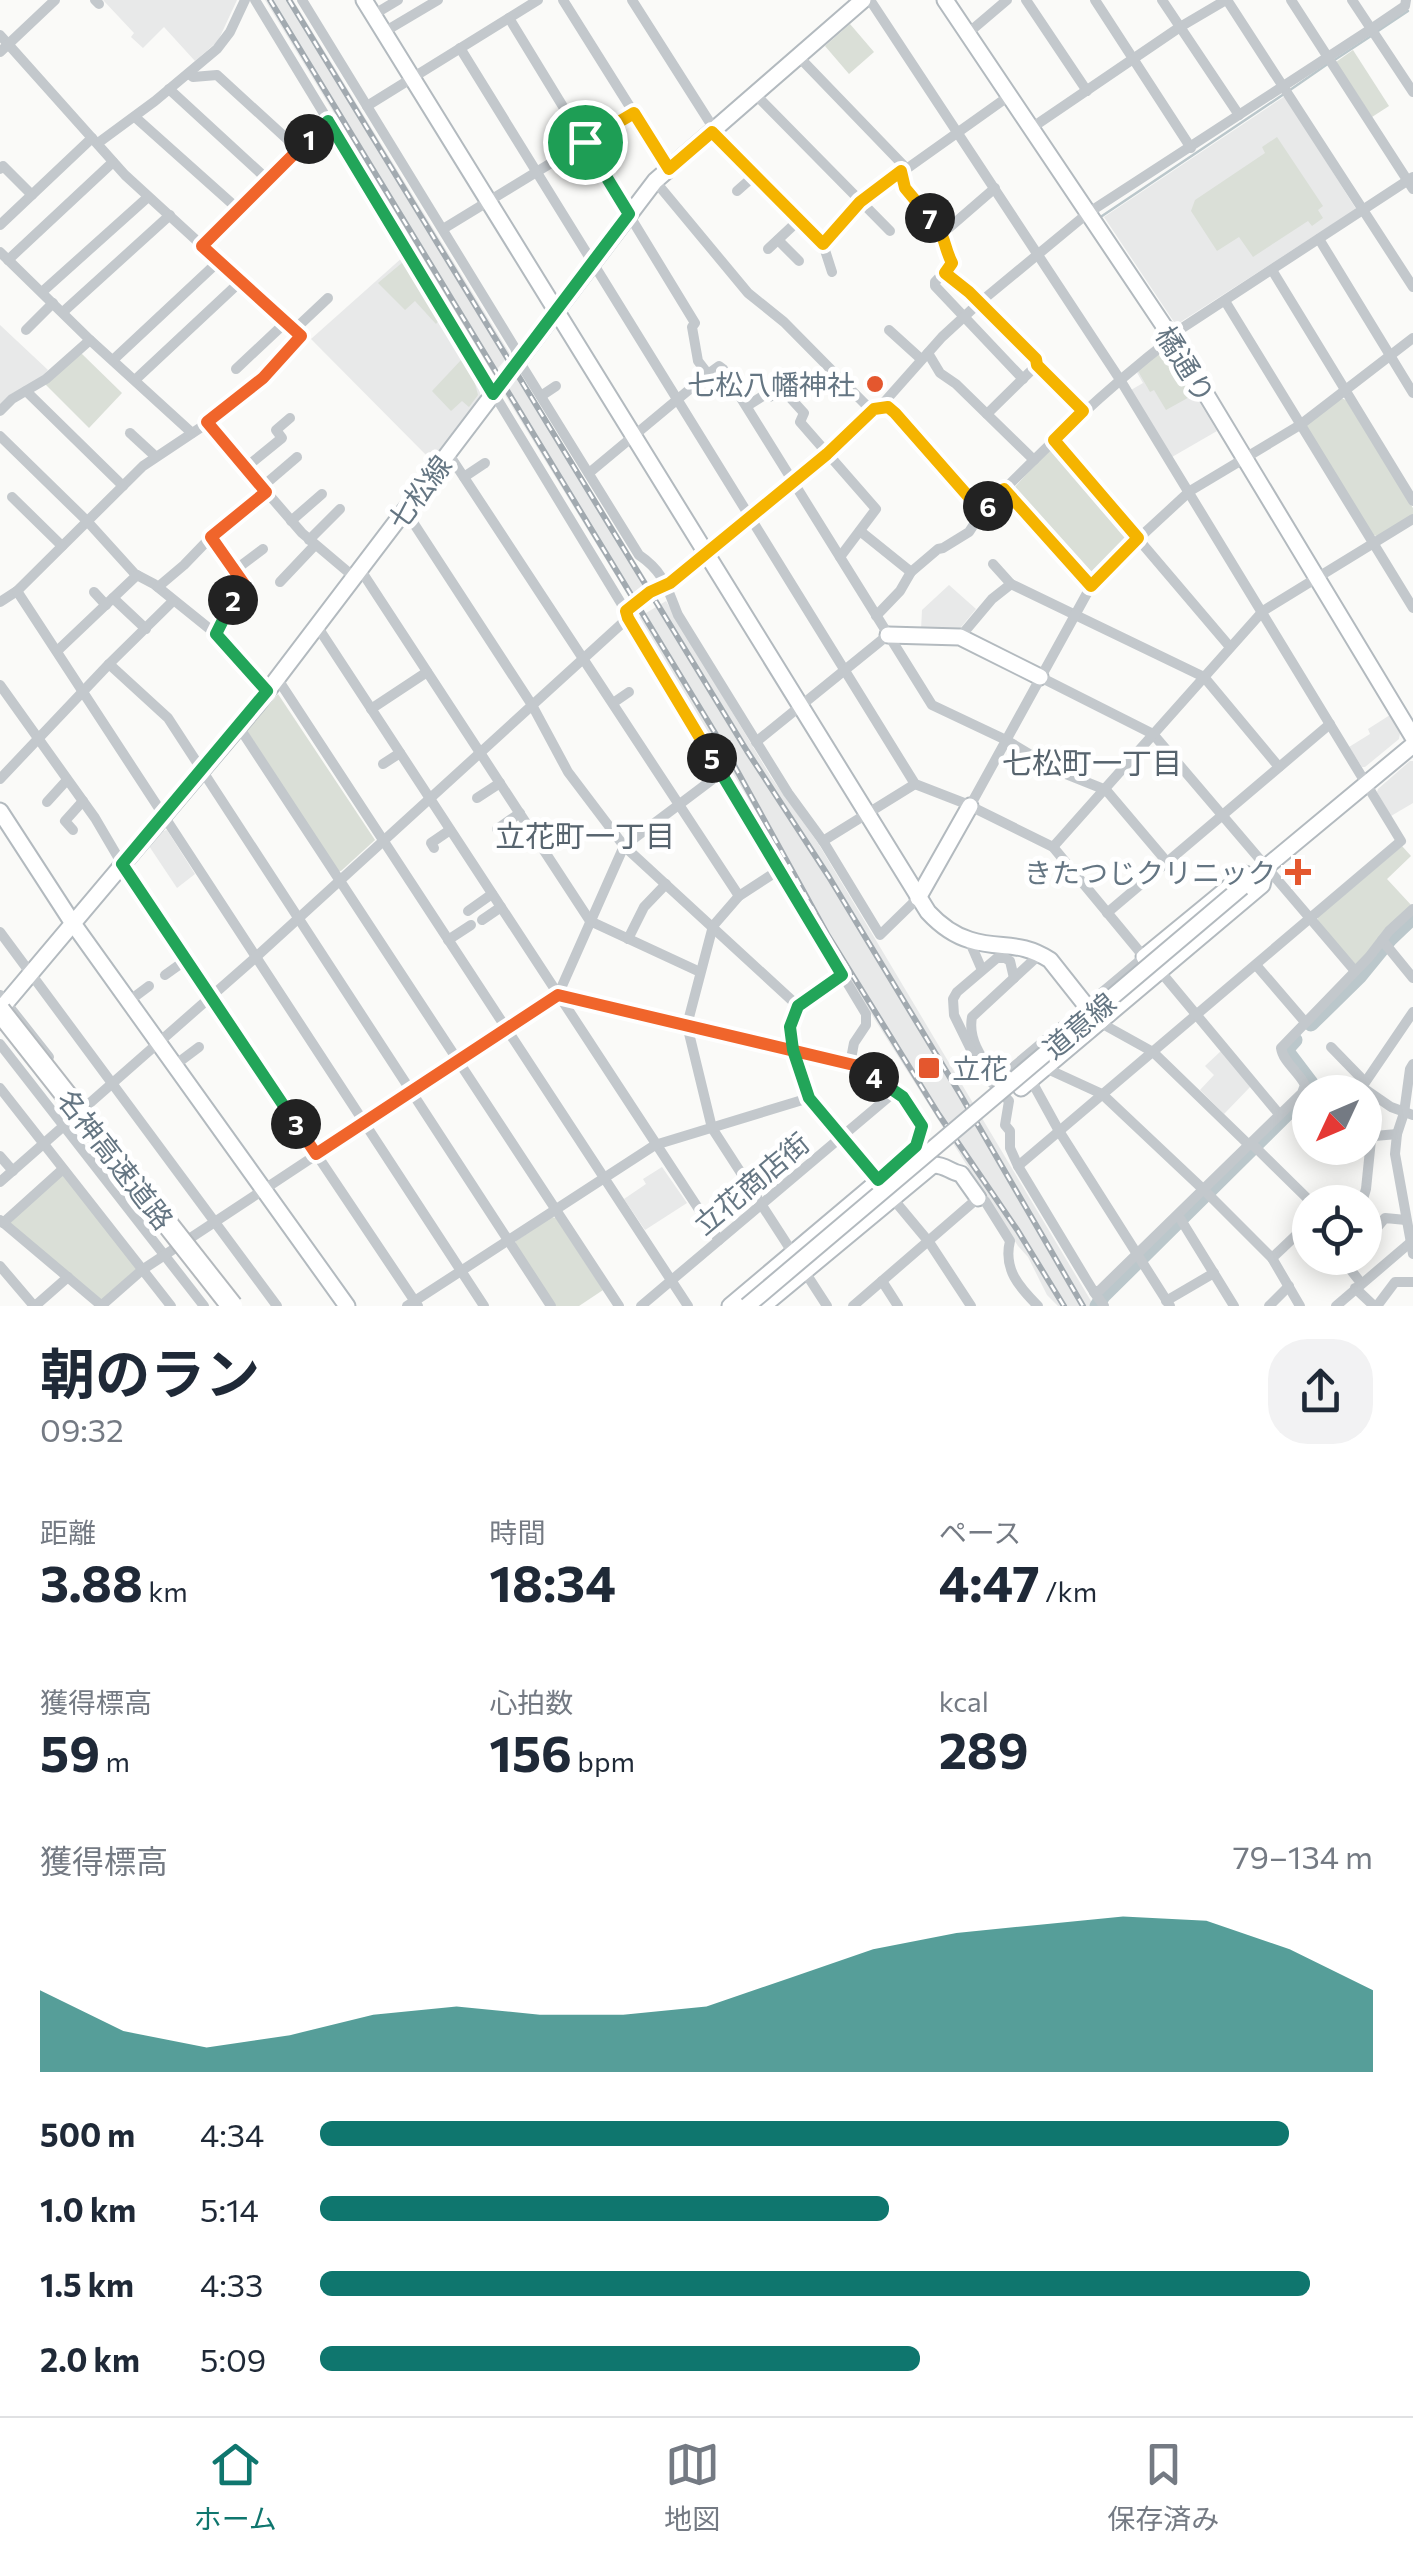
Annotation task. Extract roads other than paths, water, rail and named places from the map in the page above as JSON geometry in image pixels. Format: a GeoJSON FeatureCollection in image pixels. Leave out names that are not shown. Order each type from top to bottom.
{"type":"FeatureCollection","features":[{"type":"Feature","properties":{"kind":"highway","name":"名神高速道路"},"geometry":{"type":"LineString","coordinates":[[2,1005],[232,1306]]}},
{"type":"Feature","properties":{"kind":"highway","name":"名神高速道路"},"geometry":{"type":"LineString","coordinates":[[0,1030],[216,1306]]}},
{"type":"Feature","properties":{"kind":"street"},"geometry":{"type":"LineString","coordinates":[[0,602],[17,591],[154,456],[252,388],[301,336],[113,162],[3,44],[55,0]]}},
{"type":"Feature","properties":{"kind":"street"},"geometry":{"type":"LineString","coordinates":[[0,207],[4,221],[95,141],[189,74],[224,42],[245,0]]}},
{"type":"Feature","properties":{"kind":"street"},"geometry":{"type":"LineString","coordinates":[[254,0],[868,1019],[854,1043],[850,1064]]}},
{"type":"Feature","properties":{"kind":"street"},"geometry":{"type":"LineString","coordinates":[[302,0],[515,348],[540,396],[638,554],[655,566],[678,615],[880,934],[918,898],[1091,586],[1190,491],[1300,425],[1413,338]]}},
{"type":"Feature","properties":{"kind":"street"},"geometry":{"type":"LineString","coordinates":[[364,0],[930,915],[969,940],[1022,946],[1050,960],[1099,1022],[1152,1052],[1294,1185]]}},
{"type":"Feature","properties":{"kind":"street"},"geometry":{"type":"LineString","coordinates":[[374,15],[398,0]]}},
{"type":"Feature","properties":{"kind":"street"},"geometry":{"type":"LineString","coordinates":[[384,32],[438,0]]}},
{"type":"Feature","properties":{"kind":"street"},"geometry":{"type":"LineString","coordinates":[[368,106],[538,0]]}},
{"type":"Feature","properties":{"kind":"street"},"geometry":{"type":"LineString","coordinates":[[564,0],[669,169]]}},
{"type":"Feature","properties":{"kind":"street"},"geometry":{"type":"LineString","coordinates":[[632,0],[713,131],[823,244],[832,272]]}},
{"type":"Feature","properties":{"kind":"street"},"geometry":{"type":"LineString","coordinates":[[866,0],[1119,378],[1401,841],[1018,1166]]}},
{"type":"Feature","properties":{"kind":"street","name":"七松線"},"geometry":{"type":"LineString","coordinates":[[2,1005],[238,727],[654,181],[866,0]]}},
{"type":"Feature","properties":{"kind":"street","name":"橘通り"},"geometry":{"type":"LineString","coordinates":[[945,0],[1171,337],[1413,737]]}},
{"type":"Feature","properties":{"kind":"street"},"geometry":{"type":"LineString","coordinates":[[968,34],[1007,0]]}},
{"type":"Feature","properties":{"kind":"street"},"geometry":{"type":"LineString","coordinates":[[1026,0],[1087,91]]}},
{"type":"Feature","properties":{"kind":"street"},"geometry":{"type":"LineString","coordinates":[[1095,0],[1191,148]]}},
{"type":"Feature","properties":{"kind":"street"},"geometry":{"type":"LineString","coordinates":[[1162,0],[1238,115]]}},
{"type":"Feature","properties":{"kind":"street"},"geometry":{"type":"LineString","coordinates":[[1030,129],[1226,0],[1413,287]]}},
{"type":"Feature","properties":{"kind":"street"},"geometry":{"type":"LineString","coordinates":[[876,616],[900,591],[910,572],[938,549],[969,532],[1004,489],[1119,378],[1225,300],[1411,182],[1290,0]]}},
{"type":"Feature","properties":{"kind":"street"},"geometry":{"type":"LineString","coordinates":[[1352,0],[1411,85]]}},
{"type":"Feature","properties":{"kind":"street"},"geometry":{"type":"LineString","coordinates":[[0,1182],[298,919],[584,658],[627,614],[827,454],[980,303],[1088,213],[1371,29],[1405,6],[1406,0]]}},
{"type":"Feature","properties":{"kind":"street"},"geometry":{"type":"LineString","coordinates":[[509,18],[585,142],[620,222],[695,322],[692,326],[698,361],[708,374]]}},
{"type":"Feature","properties":{"kind":"street"},"geometry":{"type":"LineString","coordinates":[[460,48],[915,784],[970,806],[1053,848],[1144,957]]}},
{"type":"Feature","properties":{"kind":"street"},"geometry":{"type":"LineString","coordinates":[[798,56],[904,169],[905,188],[944,233],[952,263],[935,286],[1022,379]]}},
{"type":"Feature","properties":{"kind":"street"},"geometry":{"type":"LineString","coordinates":[[189,74],[217,75],[299,150]]}},
{"type":"Feature","properties":{"kind":"street"},"geometry":{"type":"LineString","coordinates":[[169,89],[268,180]]}},
{"type":"Feature","properties":{"kind":"street"},"geometry":{"type":"LineString","coordinates":[[754,93],[890,231]]}},
{"type":"Feature","properties":{"kind":"street"},"geometry":{"type":"LineString","coordinates":[[823,244],[860,202],[1008,96]]}},
{"type":"Feature","properties":{"kind":"street"},"geometry":{"type":"LineString","coordinates":[[443,229],[634,113]]}},
{"type":"Feature","properties":{"kind":"street"},"geometry":{"type":"LineString","coordinates":[[135,116],[238,209]]}},
{"type":"Feature","properties":{"kind":"street"},"geometry":{"type":"LineString","coordinates":[[202,246],[328,121]]}},
{"type":"Feature","properties":{"kind":"street"},"geometry":{"type":"LineString","coordinates":[[113,162],[4,256],[192,433]]}},
{"type":"Feature","properties":{"kind":"street"},"geometry":{"type":"LineString","coordinates":[[0,169],[3,166],[32,195]]}},
{"type":"Feature","properties":{"kind":"street"},"geometry":{"type":"LineString","coordinates":[[737,190],[754,176]]}},
{"type":"Feature","properties":{"kind":"street"},"geometry":{"type":"LineString","coordinates":[[654,181],[748,293],[784,322],[867,406],[888,407],[895,413],[982,512]]}},
{"type":"Feature","properties":{"kind":"street"},"geometry":{"type":"LineString","coordinates":[[944,233],[995,188]]}},
{"type":"Feature","properties":{"kind":"street"},"geometry":{"type":"LineString","coordinates":[[42,292],[148,196]]}},
{"type":"Feature","properties":{"kind":"street"},"geometry":{"type":"LineString","coordinates":[[26,330],[170,215]]}},
{"type":"Feature","properties":{"kind":"street"},"geometry":{"type":"LineString","coordinates":[[768,249],[799,220]]}},
{"type":"Feature","properties":{"kind":"street"},"geometry":{"type":"LineString","coordinates":[[1319,239],[1413,393]]}},
{"type":"Feature","properties":{"kind":"street"},"geometry":{"type":"LineString","coordinates":[[778,240],[799,261]]}},
{"type":"Feature","properties":{"kind":"street"},"geometry":{"type":"LineString","coordinates":[[113,360],[219,262]]}},
{"type":"Feature","properties":{"kind":"street"},"geometry":{"type":"LineString","coordinates":[[1272,270],[1413,502]]}},
{"type":"Feature","properties":{"kind":"street"},"geometry":{"type":"LineString","coordinates":[[945,273],[980,303],[1083,411]]}},
{"type":"Feature","properties":{"kind":"street"},"geometry":{"type":"LineString","coordinates":[[135,380],[241,281]]}},
{"type":"Feature","properties":{"kind":"street"},"geometry":{"type":"LineString","coordinates":[[236,369],[328,298]]}},
{"type":"Feature","properties":{"kind":"street"},"geometry":{"type":"LineString","coordinates":[[1225,300],[1413,608]]}},
{"type":"Feature","properties":{"kind":"street"},"geometry":{"type":"LineString","coordinates":[[889,330],[925,356],[1034,460]]}},
{"type":"Feature","properties":{"kind":"street"},"geometry":{"type":"LineString","coordinates":[[0,411],[12,399],[46,380],[90,340]]}},
{"type":"Feature","properties":{"kind":"street"},"geometry":{"type":"LineString","coordinates":[[987,414],[1037,365]]}},
{"type":"Feature","properties":{"kind":"street"},"geometry":{"type":"LineString","coordinates":[[589,473],[719,366],[932,704],[1056,770],[1106,790],[1167,862]]}},
{"type":"Feature","properties":{"kind":"street"},"geometry":{"type":"LineString","coordinates":[[540,396],[556,386]]}},
{"type":"Feature","properties":{"kind":"street"},"geometry":{"type":"LineString","coordinates":[[26,391],[123,486]]}},
{"type":"Feature","properties":{"kind":"street"},"geometry":{"type":"LineString","coordinates":[[747,406],[766,394],[769,398],[784,391],[804,413],[800,422],[876,509],[840,557]]}},
{"type":"Feature","properties":{"kind":"street"},"geometry":{"type":"LineString","coordinates":[[245,468],[282,438],[276,430],[290,418]]}},
{"type":"Feature","properties":{"kind":"street"},"geometry":{"type":"LineString","coordinates":[[207,422],[291,521],[312,542],[357,573],[427,672],[590,921],[700,972]]}},
{"type":"Feature","properties":{"kind":"street"},"geometry":{"type":"LineString","coordinates":[[130,433],[154,456]]}},
{"type":"Feature","properties":{"kind":"street"},"geometry":{"type":"LineString","coordinates":[[0,436],[137,575],[158,587],[272,684],[384,841],[688,1306]]}},
{"type":"Feature","properties":{"kind":"street"},"geometry":{"type":"LineString","coordinates":[[1054,440],[1230,647]]}},
{"type":"Feature","properties":{"kind":"street"},"geometry":{"type":"LineString","coordinates":[[448,453],[739,896]]}},
{"type":"Feature","properties":{"kind":"street"},"geometry":{"type":"LineString","coordinates":[[158,587],[297,457]]}},
{"type":"Feature","properties":{"kind":"street"},"geometry":{"type":"LineString","coordinates":[[464,477],[486,463]]}},
{"type":"Feature","properties":{"kind":"street"},"geometry":{"type":"LineString","coordinates":[[1004,489],[1091,586]]}},
{"type":"Feature","properties":{"kind":"street"},"geometry":{"type":"LineString","coordinates":[[291,521],[322,494]]}},
{"type":"Feature","properties":{"kind":"street"},"geometry":{"type":"LineString","coordinates":[[12,496],[62,546]]}},
{"type":"Feature","properties":{"kind":"street"},"geometry":{"type":"LineString","coordinates":[[280,582],[340,509]]}},
{"type":"Feature","properties":{"kind":"street"},"geometry":{"type":"LineString","coordinates":[[405,510],[532,705],[568,772],[624,846],[798,1006]]}},
{"type":"Feature","properties":{"kind":"street"},"geometry":{"type":"LineString","coordinates":[[1053,848],[1262,611],[1413,518]]}},
{"type":"Feature","properties":{"kind":"street"},"geometry":{"type":"LineString","coordinates":[[860,531],[910,572]]}},
{"type":"Feature","properties":{"kind":"street"},"geometry":{"type":"LineString","coordinates":[[211,537],[244,584],[216,634]]}},
{"type":"Feature","properties":{"kind":"street"},"geometry":{"type":"LineString","coordinates":[[234,570],[263,550]]}},
{"type":"Feature","properties":{"kind":"street"},"geometry":{"type":"LineString","coordinates":[[993,564],[1011,584],[1204,677],[1279,767]]}},
{"type":"Feature","properties":{"kind":"street"},"geometry":{"type":"LineString","coordinates":[[57,652],[137,575]]}},
{"type":"Feature","properties":{"kind":"street"},"geometry":{"type":"LineString","coordinates":[[960,637],[992,599],[1011,584]]}},
{"type":"Feature","properties":{"kind":"street"},"geometry":{"type":"LineString","coordinates":[[17,591],[484,1306]]}},
{"type":"Feature","properties":{"kind":"street"},"geometry":{"type":"LineString","coordinates":[[94,592],[146,629]]}},
{"type":"Feature","properties":{"kind":"street"},"geometry":{"type":"LineString","coordinates":[[0,779],[173,601]]}},
{"type":"Feature","properties":{"kind":"street"},"geometry":{"type":"LineString","coordinates":[[317,626],[719,1240]]}},
{"type":"Feature","properties":{"kind":"street"},"geometry":{"type":"LineString","coordinates":[[756,742],[888,635],[960,637],[1153,734],[1354,972]]}},
{"type":"Feature","properties":{"kind":"street"},"geometry":{"type":"LineString","coordinates":[[108,664],[164,713],[551,1306]]}},
{"type":"Feature","properties":{"kind":"street"},"geometry":{"type":"LineString","coordinates":[[371,709],[427,672]]}},
{"type":"Feature","properties":{"kind":"street"},"geometry":{"type":"LineString","coordinates":[[336,685],[350,676]]}},
{"type":"Feature","properties":{"kind":"street"},"geometry":{"type":"LineString","coordinates":[[0,685],[83,802],[413,1304],[655,1145],[809,1098]]}},
{"type":"Feature","properties":{"kind":"street"},"geometry":{"type":"LineString","coordinates":[[612,703],[629,692]]}},
{"type":"Feature","properties":{"kind":"street"},"geometry":{"type":"LineString","coordinates":[[1107,913],[1330,724]]}},
{"type":"Feature","properties":{"kind":"street"},"geometry":{"type":"LineString","coordinates":[[238,727],[619,1306]]}},
{"type":"Feature","properties":{"kind":"street","name":"道意線"},"geometry":{"type":"LineString","coordinates":[[746,1306],[1413,745]]}},
{"type":"Feature","properties":{"kind":"street"},"geometry":{"type":"LineString","coordinates":[[383,764],[400,753]]}},
{"type":"Feature","properties":{"kind":"street"},"geometry":{"type":"LineString","coordinates":[[63,1169],[3,1226],[102,1306],[142,1270],[558,995],[624,846],[721,772]]}},
{"type":"Feature","properties":{"kind":"street"},"geometry":{"type":"LineString","coordinates":[[47,802],[67,780]]}},
{"type":"Feature","properties":{"kind":"street"},"geometry":{"type":"LineString","coordinates":[[477,798],[500,783]]}},
{"type":"Feature","properties":{"kind":"street"},"geometry":{"type":"LineString","coordinates":[[823,841],[915,784]]}},
{"type":"Feature","properties":{"kind":"street"},"geometry":{"type":"LineString","coordinates":[[72,830],[65,821],[83,802]]}},
{"type":"Feature","properties":{"kind":"street"},"geometry":{"type":"LineString","coordinates":[[0,811],[72,922],[348,1306]]}},
{"type":"Feature","properties":{"kind":"street"},"geometry":{"type":"LineString","coordinates":[[498,828],[520,813]]}},
{"type":"Feature","properties":{"kind":"street"},"geometry":{"type":"LineString","coordinates":[[536,838],[550,829]]}},
{"type":"Feature","properties":{"kind":"street"},"geometry":{"type":"LineString","coordinates":[[434,848],[430,843],[450,830]]}},
{"type":"Feature","properties":{"kind":"street"},"geometry":{"type":"LineString","coordinates":[[973,1014],[971,1034],[982,1058],[994,1073],[1003,1074],[1252,868],[1266,868]]}},
{"type":"Feature","properties":{"kind":"street"},"geometry":{"type":"LineString","coordinates":[[995,1086],[1007,1089],[1032,1079],[1262,885],[1266,868]]}},
{"type":"Feature","properties":{"kind":"street"},"geometry":{"type":"LineString","coordinates":[[779,870],[739,896],[713,926],[686,1025],[712,1128],[827,1306]]}},
{"type":"Feature","properties":{"kind":"street"},"geometry":{"type":"LineString","coordinates":[[628,938],[644,907],[666,884]]}},
{"type":"Feature","properties":{"kind":"street"},"geometry":{"type":"LineString","coordinates":[[468,911],[492,894]]}},
{"type":"Feature","properties":{"kind":"street"},"geometry":{"type":"LineString","coordinates":[[448,940],[500,907]]}},
{"type":"Feature","properties":{"kind":"street"},"geometry":{"type":"LineString","coordinates":[[1100,1300],[1100,1290],[1140,1258],[1302,1093],[1305,1086],[1301,1077],[1280,1048],[1410,917]]}},
{"type":"Feature","properties":{"kind":"street"},"geometry":{"type":"LineString","coordinates":[[0,932],[277,1306]]}},
{"type":"Feature","properties":{"kind":"street"},"geometry":{"type":"LineString","coordinates":[[969,940],[982,970]]}},
{"type":"Feature","properties":{"kind":"street"},"geometry":{"type":"LineString","coordinates":[[1384,942],[1413,978]]}},
{"type":"Feature","properties":{"kind":"street"},"geometry":{"type":"LineString","coordinates":[[954,1015],[973,1014],[1040,954]]}},
{"type":"Feature","properties":{"kind":"street"},"geometry":{"type":"LineString","coordinates":[[1014,978],[1012,964],[1005,958],[995,959],[955,994],[954,1015],[982,1072],[1009,1101],[1005,1124],[1010,1130],[1010,1148],[1018,1166],[1100,1300]]}},
{"type":"Feature","properties":{"kind":"street"},"geometry":{"type":"LineString","coordinates":[[165,975],[186,960]]}},
{"type":"Feature","properties":{"kind":"street"},"geometry":{"type":"LineString","coordinates":[[1256,965],[1305,1022]]}},
{"type":"Feature","properties":{"kind":"street"},"geometry":{"type":"LineString","coordinates":[[1160,971],[1279,1114]]}},
{"type":"Feature","properties":{"kind":"street"},"geometry":{"type":"LineString","coordinates":[[842,975],[798,1006],[790,1027],[793,1050],[809,1098],[928,1242],[971,1306]]}},
{"type":"Feature","properties":{"kind":"street"},"geometry":{"type":"LineString","coordinates":[[129,1001],[149,986]]}},
{"type":"Feature","properties":{"kind":"street"},"geometry":{"type":"LineString","coordinates":[[558,995],[858,1066],[903,1097],[922,1126],[916,1146],[730,1306]]}},
{"type":"Feature","properties":{"kind":"street"},"geometry":{"type":"LineString","coordinates":[[2,1005],[244,1306]]}},
{"type":"Feature","properties":{"kind":"street"},"geometry":{"type":"LineString","coordinates":[[1370,1075],[1413,1012]]}},
{"type":"Feature","properties":{"kind":"street"},"geometry":{"type":"LineString","coordinates":[[0,1044],[204,1306]]}},
{"type":"Feature","properties":{"kind":"street"},"geometry":{"type":"LineString","coordinates":[[1330,1046],[1358,1075]]}},
{"type":"Feature","properties":{"kind":"street"},"geometry":{"type":"LineString","coordinates":[[175,1064],[199,1047]]}},
{"type":"Feature","properties":{"kind":"street"},"geometry":{"type":"LineString","coordinates":[[1029,1053],[1032,1079],[1059,1131],[1168,1303],[1214,1273]]}},
{"type":"Feature","properties":{"kind":"street"},"geometry":{"type":"LineString","coordinates":[[1413,1064],[1409,1114],[1396,1134],[1395,1154],[1408,1200],[1406,1220],[1413,1254]]}},
{"type":"Feature","properties":{"kind":"street"},"geometry":{"type":"LineString","coordinates":[[1032,1079],[1102,1094],[1272,1258],[1300,1306]]}},
{"type":"Feature","properties":{"kind":"street"},"geometry":{"type":"LineString","coordinates":[[0,1088],[172,1306]]}},
{"type":"Feature","properties":{"kind":"street","name":"立花商店街"},"geometry":{"type":"LineString","coordinates":[[641,1306],[891,1094]]}},
{"type":"Feature","properties":{"kind":"street"},"geometry":{"type":"LineString","coordinates":[[1382,1101],[1409,1114]]}},
{"type":"Feature","properties":{"kind":"street"},"geometry":{"type":"LineString","coordinates":[[1366,1185],[1371,1140],[1396,1134]]}},
{"type":"Feature","properties":{"kind":"street"},"geometry":{"type":"LineString","coordinates":[[916,1146],[933,1166]]}},
{"type":"Feature","properties":{"kind":"street"},"geometry":{"type":"LineString","coordinates":[[0,1156],[12,1171]]}},
{"type":"Feature","properties":{"kind":"street"},"geometry":{"type":"LineString","coordinates":[[763,1306],[933,1166],[947,1166],[961,1174],[978,1198],[985,1201],[1010,1241],[1007,1263],[1024,1292],[1038,1306]]}},
{"type":"Feature","properties":{"kind":"street"},"geometry":{"type":"LineString","coordinates":[[853,1306],[978,1198]]}},
{"type":"Feature","properties":{"kind":"street"},"geometry":{"type":"LineString","coordinates":[[1180,1218],[1234,1306]]}},
{"type":"Feature","properties":{"kind":"street"},"geometry":{"type":"LineString","coordinates":[[1382,1222],[1385,1218],[1406,1220]]}},
{"type":"Feature","properties":{"kind":"street"},"geometry":{"type":"LineString","coordinates":[[1272,1258],[1292,1239]]}},
{"type":"Feature","properties":{"kind":"street"},"geometry":{"type":"LineString","coordinates":[[1336,1306],[1411,1242]]}},
{"type":"Feature","properties":{"kind":"street"},"geometry":{"type":"LineString","coordinates":[[0,1266],[34,1306],[68,1276]]}},
{"type":"Feature","properties":{"kind":"street"},"geometry":{"type":"LineString","coordinates":[[1352,1275],[1375,1306],[1395,1282],[1413,1282]]}},
{"type":"Feature","properties":{"kind":"street"},"geometry":{"type":"LineString","coordinates":[[882,1282],[898,1306]]}},
{"type":"Feature","properties":{"kind":"street"},"geometry":{"type":"LineString","coordinates":[[1269,1306],[1289,1286]]}},
{"type":"Feature","properties":{"kind":"waterway"},"geometry":{"type":"LineString","coordinates":[[1378,31],[1408,11]]}},
{"type":"Feature","properties":{"kind":"waterway"},"geometry":{"type":"LineString","coordinates":[[1336,59],[1371,36]]}},
{"type":"Feature","properties":{"kind":"waterway"},"geometry":{"type":"LineString","coordinates":[[1290,90],[1329,63]]}},
{"type":"Feature","properties":{"kind":"waterway"},"geometry":{"type":"LineString","coordinates":[[1102,216],[1284,94]]}},
{"type":"Feature","properties":{"kind":"waterway"},"geometry":{"type":"LineString","coordinates":[[1311,1024],[1413,917]]}},
{"type":"Feature","properties":{"kind":"waterway"},"geometry":{"type":"LineString","coordinates":[[1097,1306],[1311,1089],[1311,1083],[1286,1050],[1295,1040]]}},
{"type":"Feature","properties":{"kind":"railway"},"geometry":{"type":"LineString","coordinates":[[270,0],[729,756],[827,934],[1064,1306]]}},
{"type":"Feature","properties":{"kind":"railway"},"geometry":{"type":"LineString","coordinates":[[289,0],[747,751],[829,877],[1083,1306]]}},
{"type":"Feature","properties":{"kind":"place","name":"七松八幡神社"},"geometry":{"type":"Point","coordinates":[875,384]}},
{"type":"Feature","properties":{"kind":"place","name":"きたつじクリニック"},"geometry":{"type":"Point","coordinates":[1298,872]}},
{"type":"Feature","properties":{"kind":"place","name":"立花"},"geometry":{"type":"Point","coordinates":[929,1068]}},
{"type":"Feature","properties":{"kind":"district","name":"七松町一丁目"},"geometry":{"type":"Point","coordinates":[1092,761]}},
{"type":"Feature","properties":{"kind":"district","name":"立花町一丁目"},"geometry":{"type":"Point","coordinates":[585,834]}}]}
